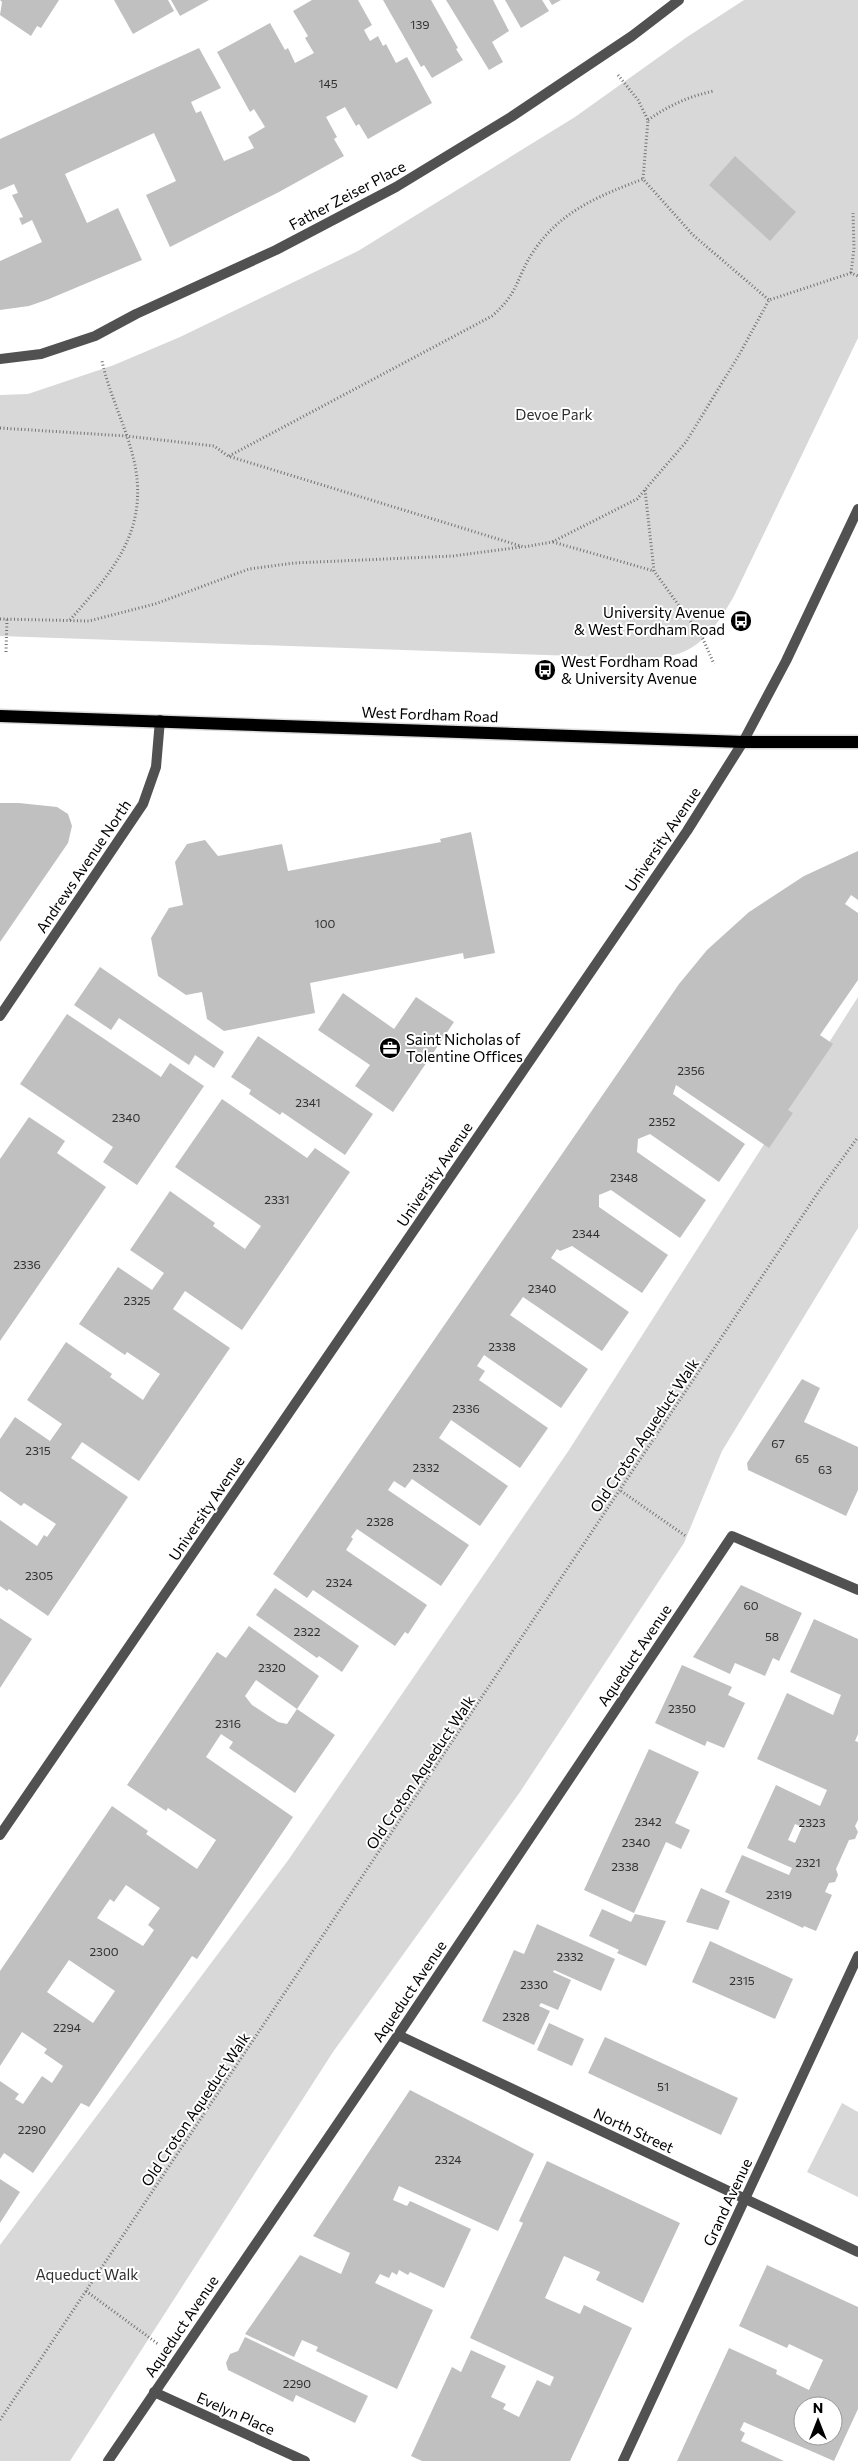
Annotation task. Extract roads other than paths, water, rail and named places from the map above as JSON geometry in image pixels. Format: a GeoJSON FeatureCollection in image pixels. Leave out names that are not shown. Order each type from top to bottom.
{"type":"FeatureCollection","features":[{"type":"Feature","properties":{"kind":"main road","name":"West Fordham Road"},"geometry":{"type":"LineString","coordinates":[[0,716],[160,720],[743,742],[858,742]]}},
{"type":"Feature","properties":{"kind":"street","name":"Father Zeiser Place"},"geometry":{"type":"LineString","coordinates":[[0,359],[40,354],[95,336],[136,314],[276,250],[396,187],[511,117],[632,36],[679,0]]}},
{"type":"Feature","properties":{"kind":"street","name":"University Avenue"},"geometry":{"type":"LineString","coordinates":[[0,1835],[687,831],[743,742],[786,661],[858,509]]}},
{"type":"Feature","properties":{"kind":"street","name":"Andrews Avenue North"},"geometry":{"type":"LineString","coordinates":[[0,1016],[143,804],[156,767],[160,720]]}},
{"type":"Feature","properties":{"kind":"street","name":"Aqueduct Avenue"},"geometry":{"type":"LineString","coordinates":[[108,2461],[398,2035],[732,1536],[858,1590]]}},
{"type":"Feature","properties":{"kind":"street","name":"Grand Avenue"},"geometry":{"type":"LineString","coordinates":[[624,2461],[858,1956]]}},
{"type":"Feature","properties":{"kind":"street","name":"North Street"},"geometry":{"type":"LineString","coordinates":[[398,2035],[858,2252]]}},
{"type":"Feature","properties":{"kind":"street","name":"Evelyn Place"},"geometry":{"type":"LineString","coordinates":[[154,2392],[305,2461]]}},
{"type":"Feature","properties":{"kind":"place","name":"University Avenue & West Fordham Road"},"geometry":{"type":"Point","coordinates":[741,621]}},
{"type":"Feature","properties":{"kind":"place","name":"West Fordham Road & University Avenue"},"geometry":{"type":"Point","coordinates":[545,670]}},
{"type":"Feature","properties":{"kind":"place","name":"Saint Nicholas of Tolentine Offices"},"geometry":{"type":"Point","coordinates":[390,1048]}},
{"type":"Feature","properties":{"kind":"park label","name":"Devoe Park"},"geometry":{"type":"Point","coordinates":[554,414]}},
{"type":"Feature","properties":{"kind":"park label","name":"Aqueduct Walk"},"geometry":{"type":"Point","coordinates":[87,2274]}}]}
